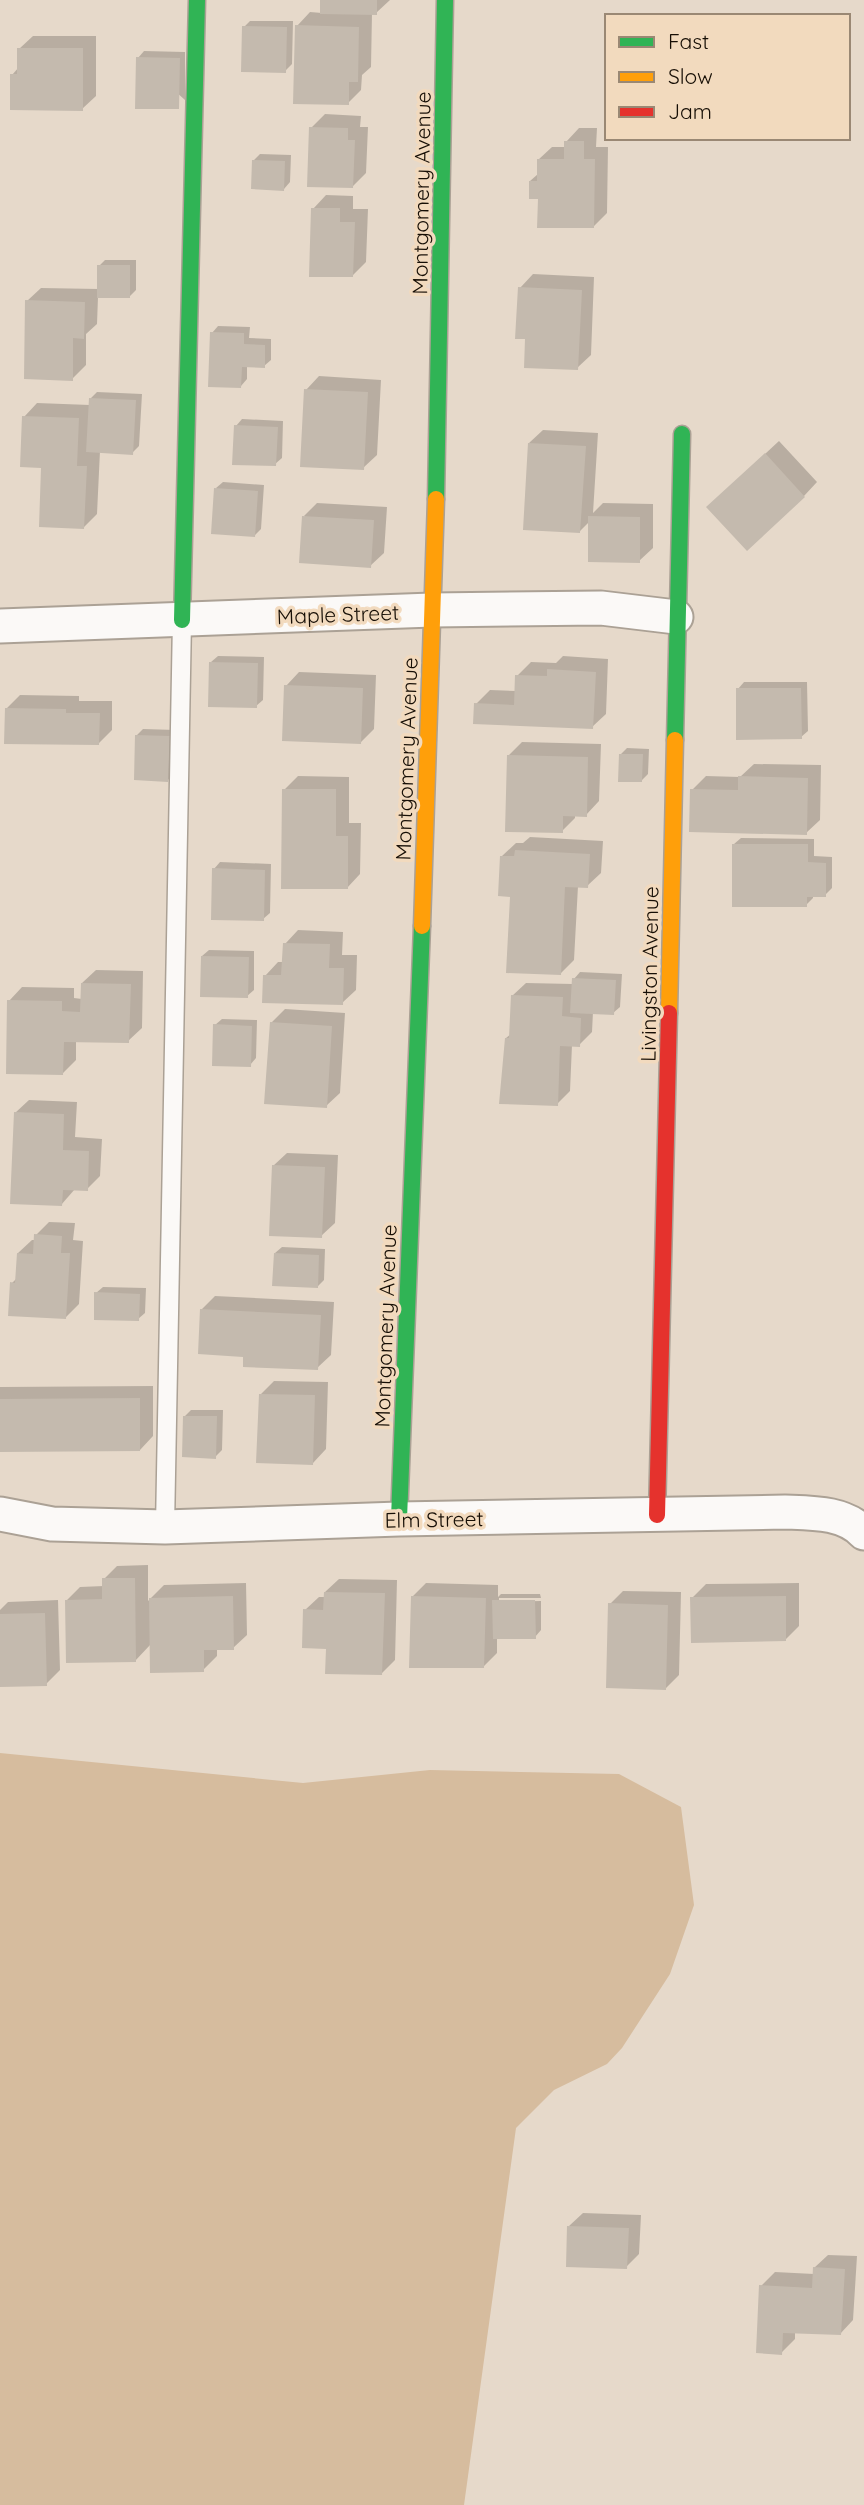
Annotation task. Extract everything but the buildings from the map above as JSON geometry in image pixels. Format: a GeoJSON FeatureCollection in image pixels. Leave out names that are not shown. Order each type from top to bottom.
{"type":"FeatureCollection","features":[{"type":"Feature","properties":{"kind":"street"},"geometry":{"type":"LineString","coordinates":[[182,620],[197,0]]}},
{"type":"Feature","properties":{"kind":"street","name":"Montgomery Avenue"},"geometry":{"type":"LineString","coordinates":[[399,1519],[432,610],[445,0]]}},
{"type":"Feature","properties":{"kind":"street","name":"Livingston Avenue"},"geometry":{"type":"LineString","coordinates":[[657,1515],[682,434]]}},
{"type":"Feature","properties":{"kind":"street","name":"Maple Street"},"geometry":{"type":"LineString","coordinates":[[0,626],[432,610],[601,608],[676,617]]}},
{"type":"Feature","properties":{"kind":"street","name":"Elm Street"},"geometry":{"type":"LineString","coordinates":[[0,1514],[52,1524],[165,1527],[399,1519],[826,1513],[858,1526],[864,1532]]}},
{"type":"Feature","properties":{"kind":"lane"},"geometry":{"type":"LineString","coordinates":[[165,1527],[182,620]]}},
{"type":"Feature","properties":{"kind":"shaded area"},"geometry":{"type":"Polygon","coordinates":[[[0,1753],[303,1783],[430,1770],[619,1774],[681,1807],[694,1905],[670,1974],[622,2048],[607,2064],[554,2090],[516,2128],[464,2505],[0,2505],[0,1753]]]}},
{"type":"Feature","properties":{"kind":"traffic: fast"},"geometry":{"type":"LineString","coordinates":[[182,620],[197,0]]}},
{"type":"Feature","properties":{"kind":"traffic: fast"},"geometry":{"type":"LineString","coordinates":[[436,499],[445,0]]}},
{"type":"Feature","properties":{"kind":"traffic: fast"},"geometry":{"type":"LineString","coordinates":[[675,740],[682,434]]}},
{"type":"Feature","properties":{"kind":"traffic: fast"},"geometry":{"type":"LineString","coordinates":[[399,1519],[422,926]]}},
{"type":"Feature","properties":{"kind":"traffic: slow"},"geometry":{"type":"LineString","coordinates":[[422,926],[436,499]]}},
{"type":"Feature","properties":{"kind":"traffic: slow"},"geometry":{"type":"LineString","coordinates":[[669,1013],[675,740]]}},
{"type":"Feature","properties":{"kind":"traffic: jam"},"geometry":{"type":"LineString","coordinates":[[657,1515],[669,1013]]}}]}
